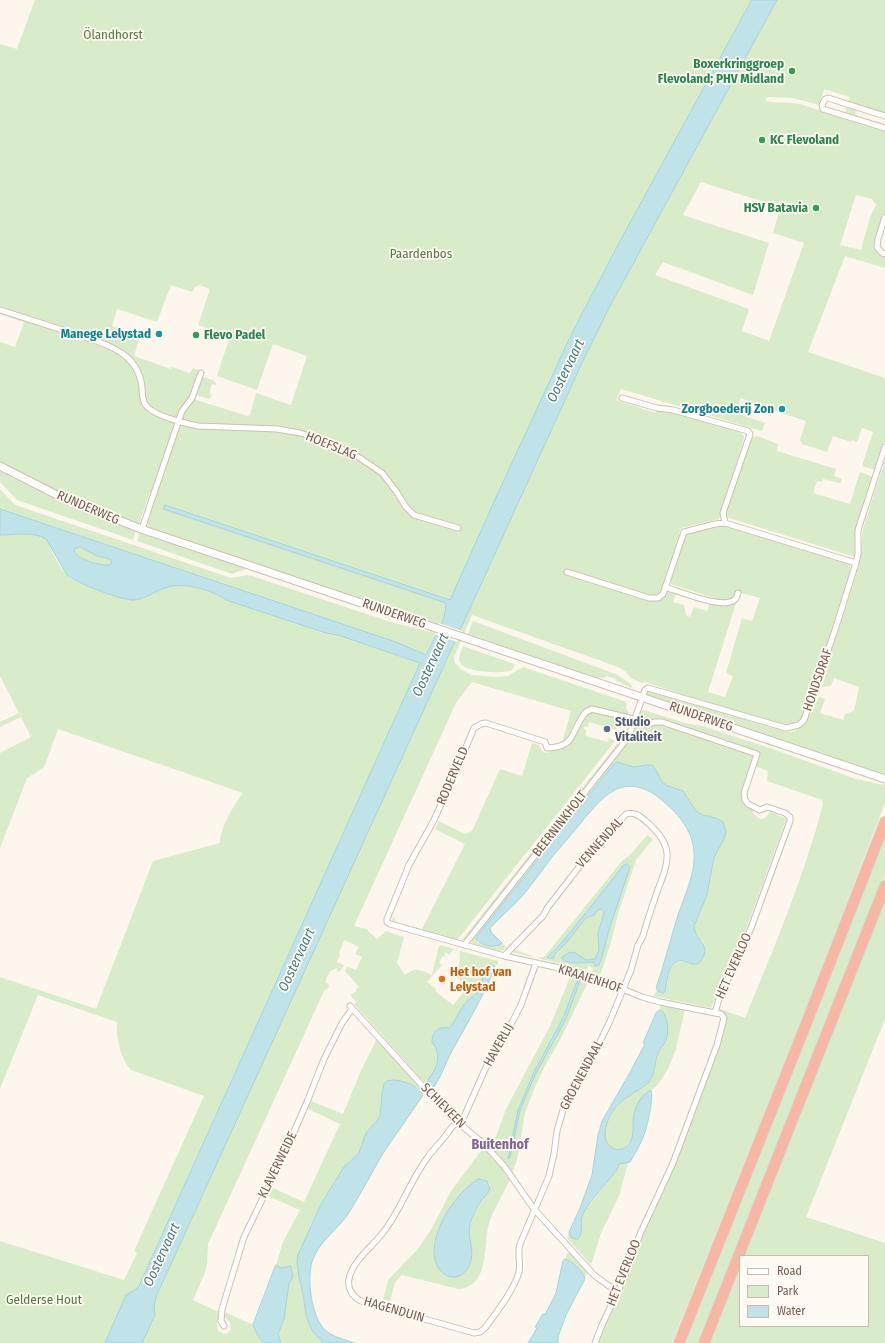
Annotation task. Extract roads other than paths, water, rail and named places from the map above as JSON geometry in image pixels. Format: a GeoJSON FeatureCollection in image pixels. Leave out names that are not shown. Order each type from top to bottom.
{"type":"FeatureCollection","features":[{"type":"Feature","properties":{"kind":"highway"},"geometry":{"type":"LineString","coordinates":[[679,1343],[885,822]]}},
{"type":"Feature","properties":{"kind":"highway"},"geometry":{"type":"LineString","coordinates":[[704,1343],[885,886]]}},
{"type":"Feature","properties":{"kind":"street"},"geometry":{"type":"LineString","coordinates":[[885,116],[828,98],[824,98],[822,105],[823,109],[885,128]]}},
{"type":"Feature","properties":{"kind":"street"},"geometry":{"type":"LineString","coordinates":[[885,217],[878,239],[878,247],[882,253],[885,254]]}},
{"type":"Feature","properties":{"kind":"street","name":"HOEFSLAG"},"geometry":{"type":"LineString","coordinates":[[0,310],[100,342],[119,351],[128,358],[137,370],[141,382],[142,398],[145,405],[158,414],[198,426],[277,429],[300,433],[324,441],[358,456],[382,473],[406,507],[414,515],[458,528]]}},
{"type":"Feature","properties":{"kind":"street"},"geometry":{"type":"LineString","coordinates":[[140,529],[143,526],[178,421],[182,411],[193,395],[201,373]]}},
{"type":"Feature","properties":{"kind":"street"},"geometry":{"type":"LineString","coordinates":[[622,398],[658,408],[673,410],[748,431],[750,434],[723,513],[725,523]]}},
{"type":"Feature","properties":{"kind":"street","name":"HONDSDRAF"},"geometry":{"type":"LineString","coordinates":[[642,697],[648,688],[786,728],[799,726],[804,720],[810,707],[856,563],[858,554],[858,530],[885,447]]}},
{"type":"Feature","properties":{"kind":"street","name":"RUNDERWEG"},"geometry":{"type":"LineString","coordinates":[[0,466],[61,497],[140,529],[885,779]]}},
{"type":"Feature","properties":{"kind":"street"},"geometry":{"type":"LineString","coordinates":[[567,572],[650,598],[658,598],[663,594],[684,532],[725,523],[856,563]]}},
{"type":"Feature","properties":{"kind":"street"},"geometry":{"type":"LineString","coordinates":[[665,587],[714,602],[723,603],[733,601],[738,593]]}},
{"type":"Feature","properties":{"kind":"street","name":"BEERNINKHOLT"},"geometry":{"type":"LineString","coordinates":[[465,944],[623,744],[635,720],[642,697]]}},
{"type":"Feature","properties":{"kind":"street","name":"RODERVELD"},"geometry":{"type":"LineString","coordinates":[[465,944],[390,924],[387,922],[387,919],[409,866],[434,820],[474,728],[486,723],[545,742],[547,748],[565,745],[586,712],[592,710],[635,720]]}},
{"type":"Feature","properties":{"kind":"street","name":"HET EVERLOO"},"geometry":{"type":"LineString","coordinates":[[595,1343],[625,1276],[640,1234],[673,1163],[717,1045],[724,1018],[721,1014],[714,1013],[751,928],[790,817],[785,813],[767,807],[760,810],[748,804],[744,793],[757,754],[662,722],[642,724],[635,720]]}},
{"type":"Feature","properties":{"kind":"street","name":"VENNENDAL"},"geometry":{"type":"LineString","coordinates":[[504,956],[544,916],[548,907],[605,836],[626,814],[633,813],[646,821],[660,834],[665,845],[668,858],[667,867],[624,989]]}},
{"type":"Feature","properties":{"kind":"street","name":"KRAAIENHOF"},"geometry":{"type":"LineString","coordinates":[[465,944],[536,964],[578,972],[660,1002],[714,1013]]}},
{"type":"Feature","properties":{"kind":"street","name":"HAVERLIJ"},"geometry":{"type":"LineString","coordinates":[[458,1123],[463,1119],[488,1065],[513,1020],[529,985],[536,964]]}},
{"type":"Feature","properties":{"kind":"street","name":"GROENENDAAL"},"geometry":{"type":"LineString","coordinates":[[534,1209],[549,1176],[554,1154],[556,1131],[565,1103],[574,1084],[594,1054],[624,989]]}},
{"type":"Feature","properties":{"kind":"street","name":"SCHIEVEEN"},"geometry":{"type":"LineString","coordinates":[[351,1008],[458,1123],[484,1144],[504,1166],[534,1209],[599,1280],[618,1290]]}},
{"type":"Feature","properties":{"kind":"street","name":"KLAVERWEIDE"},"geometry":{"type":"LineString","coordinates":[[224,1326],[221,1321],[222,1309],[244,1237],[283,1157],[326,1053],[351,1008]]}},
{"type":"Feature","properties":{"kind":"street","name":"HAGENDUIN"},"geometry":{"type":"LineString","coordinates":[[458,1123],[453,1126],[428,1157],[418,1172],[397,1213],[384,1232],[359,1259],[353,1269],[348,1284],[353,1296],[361,1301],[472,1332],[482,1332],[516,1279],[520,1265],[520,1244],[534,1209]]}},
{"type":"Feature","properties":{"kind":"water","name":"Oostervaart"},"geometry":{"type":"Polygon","coordinates":[[[752,0],[777,0],[609,308],[581,365],[156,1297],[154,1307],[155,1315],[142,1343],[105,1343],[126,1295],[138,1288],[420,663],[338,635],[326,633],[229,601],[214,593],[197,588],[188,586],[170,586],[136,600],[119,597],[99,590],[79,582],[67,575],[46,539],[30,534],[0,535],[0,509],[396,642],[426,655],[442,623],[446,603],[163,509],[165,505],[450,600],[571,335],[619,243],[752,0]],[[80,547],[74,551],[80,557],[90,562],[106,565],[110,565],[112,563],[110,559],[97,556],[80,547]]]}},
{"type":"Feature","properties":{"kind":"water"},"geometry":{"type":"Polygon","coordinates":[[[618,762],[634,767],[652,765],[662,782],[668,786],[683,791],[696,811],[723,822],[726,832],[724,839],[714,857],[707,895],[694,926],[697,936],[703,944],[705,953],[698,964],[692,964],[680,960],[672,965],[668,973],[665,992],[663,993],[658,991],[656,988],[677,918],[692,875],[694,857],[693,847],[687,828],[681,820],[667,804],[642,788],[631,786],[619,788],[601,800],[552,857],[524,894],[490,928],[491,932],[502,943],[496,946],[489,946],[476,939],[613,765],[618,762]]]}},
{"type":"Feature","properties":{"kind":"water"},"geometry":{"type":"Polygon","coordinates":[[[627,864],[630,867],[599,965],[595,966],[593,962],[572,963],[561,958],[568,953],[574,952],[586,960],[595,959],[599,950],[598,933],[604,913],[601,909],[594,915],[586,918],[567,942],[555,954],[553,959],[547,957],[569,934],[623,866],[627,864]]]}},
{"type":"Feature","properties":{"kind":"water"},"geometry":{"type":"Polygon","coordinates":[[[491,964],[495,967],[476,1009],[437,1083],[434,1087],[431,1087],[428,1084],[428,1080],[435,1069],[438,1057],[435,1046],[432,1042],[433,1035],[439,1029],[449,1028],[451,1026],[464,1005],[480,989],[483,972],[485,968],[491,964]]]}},
{"type":"Feature","properties":{"kind":"water"},"geometry":{"type":"Polygon","coordinates":[[[578,980],[580,981],[566,1019],[536,1073],[520,1110],[510,1158],[508,1159],[518,1110],[534,1072],[563,1018],[578,980]]]}},
{"type":"Feature","properties":{"kind":"water"},"geometry":{"type":"Polygon","coordinates":[[[660,1010],[664,1013],[666,1019],[668,1034],[666,1041],[657,1056],[651,1079],[645,1086],[624,1099],[616,1107],[607,1122],[605,1133],[606,1140],[612,1148],[621,1149],[626,1147],[632,1138],[633,1118],[640,1099],[651,1090],[652,1095],[650,1108],[643,1138],[630,1162],[619,1164],[617,1170],[588,1206],[582,1216],[580,1236],[578,1239],[574,1239],[571,1237],[569,1232],[580,1208],[592,1175],[598,1135],[602,1121],[645,1044],[643,1043],[656,1013],[660,1010]]]}},
{"type":"Feature","properties":{"kind":"water"},"geometry":{"type":"Polygon","coordinates":[[[394,1080],[410,1084],[423,1095],[382,1155],[346,1217],[320,1246],[313,1259],[310,1285],[316,1315],[324,1329],[338,1338],[354,1343],[322,1343],[322,1341],[313,1332],[307,1319],[299,1278],[297,1261],[298,1255],[321,1204],[344,1167],[359,1153],[366,1133],[380,1117],[384,1084],[387,1081],[394,1080]]]}},
{"type":"Feature","properties":{"kind":"water"},"geometry":{"type":"Polygon","coordinates":[[[479,1179],[487,1181],[490,1189],[476,1209],[470,1224],[469,1233],[472,1251],[471,1260],[469,1266],[463,1274],[449,1277],[440,1270],[435,1259],[434,1247],[437,1233],[451,1206],[470,1185],[479,1179]]]}},
{"type":"Feature","properties":{"kind":"water"},"geometry":{"type":"Polygon","coordinates":[[[565,1259],[577,1267],[585,1279],[566,1315],[558,1337],[558,1343],[528,1343],[537,1328],[535,1327],[543,1314],[545,1314],[556,1293],[563,1261],[565,1259]]]}},
{"type":"Feature","properties":{"kind":"water"},"geometry":{"type":"Polygon","coordinates":[[[276,1265],[281,1268],[291,1266],[293,1277],[289,1283],[284,1319],[278,1334],[281,1343],[264,1343],[258,1336],[253,1325],[276,1265]]]}},
{"type":"Feature","properties":{"kind":"place","name":"Boxerkringgroep Flevoland; PHV Midland"},"geometry":{"type":"Point","coordinates":[792,71]}},
{"type":"Feature","properties":{"kind":"place","name":"KC Flevoland"},"geometry":{"type":"Point","coordinates":[762,140]}},
{"type":"Feature","properties":{"kind":"place","name":"HSV Batavia"},"geometry":{"type":"Point","coordinates":[816,208]}},
{"type":"Feature","properties":{"kind":"place","name":"Manege Lelystad"},"geometry":{"type":"Point","coordinates":[159,334]}},
{"type":"Feature","properties":{"kind":"place","name":"Flevo Padel"},"geometry":{"type":"Point","coordinates":[196,335]}},
{"type":"Feature","properties":{"kind":"place","name":"Zorgboederij Zon"},"geometry":{"type":"Point","coordinates":[782,409]}},
{"type":"Feature","properties":{"kind":"place","name":"Studio Vitaliteit"},"geometry":{"type":"Point","coordinates":[607,729]}},
{"type":"Feature","properties":{"kind":"place","name":"Het hof van Lelystad"},"geometry":{"type":"Point","coordinates":[442,979]}},
{"type":"Feature","properties":{"kind":"district","name":"Buitenhof"},"geometry":{"type":"Point","coordinates":[500,1145]}},
{"type":"Feature","properties":{"kind":"park label","name":"Ölandhorst"},"geometry":{"type":"Point","coordinates":[113,35]}},
{"type":"Feature","properties":{"kind":"park label","name":"Paardenbos"},"geometry":{"type":"Point","coordinates":[421,254]}},
{"type":"Feature","properties":{"kind":"park label","name":"Gelderse Hout"},"geometry":{"type":"Point","coordinates":[44,1300]}}]}
